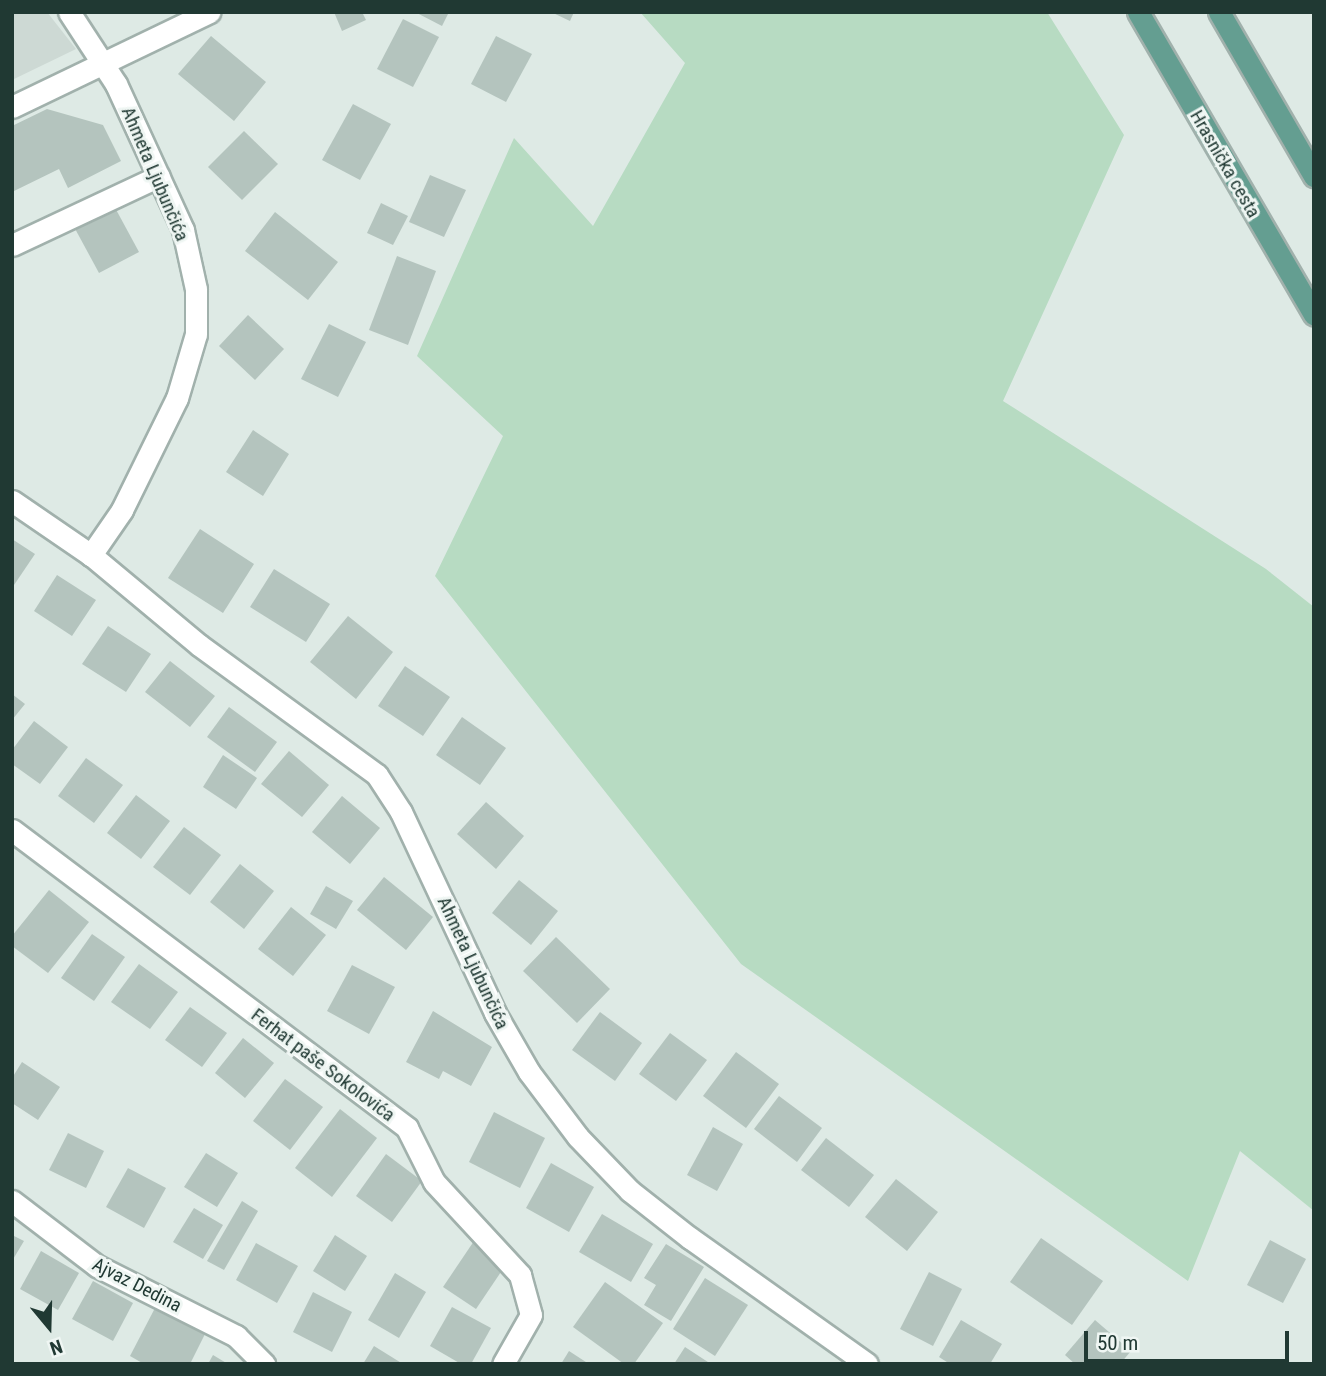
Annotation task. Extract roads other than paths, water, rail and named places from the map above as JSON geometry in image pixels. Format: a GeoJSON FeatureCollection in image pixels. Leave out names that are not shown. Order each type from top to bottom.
{"type":"FeatureCollection","features":[{"type":"Feature","properties":{"kind":"main road","name":"Hrasnička cesta"},"geometry":{"type":"LineString","coordinates":[[1138,12],[1314,315]]}},
{"type":"Feature","properties":{"kind":"main road"},"geometry":{"type":"LineString","coordinates":[[1224,16],[1314,176]]}},
{"type":"Feature","properties":{"kind":"street","name":"Ahmeta Ljubunčića"},"geometry":{"type":"LineString","coordinates":[[68,12],[107,64],[159,176],[183,230],[196,289],[196,334],[177,398],[122,510],[91,555]]}},
{"type":"Feature","properties":{"kind":"street"},"geometry":{"type":"LineString","coordinates":[[12,107],[107,64],[209,12]]}},
{"type":"Feature","properties":{"kind":"street"},"geometry":{"type":"LineString","coordinates":[[12,245],[159,176]]}},
{"type":"Feature","properties":{"kind":"street","name":"Ahmeta Ljubunčića"},"geometry":{"type":"LineString","coordinates":[[12,502],[91,555],[199,645],[377,775],[401,812],[495,1013],[529,1072],[578,1137],[640,1199],[838,1358],[867,1364]]}},
{"type":"Feature","properties":{"kind":"street","name":"Ferhat paše Sokolovića"},"geometry":{"type":"LineString","coordinates":[[12,830],[407,1128],[434,1182],[520,1275],[531,1315],[503,1364]]}},
{"type":"Feature","properties":{"kind":"street","name":"Ajvaz Dedina"},"geometry":{"type":"LineString","coordinates":[[12,1201],[97,1266],[236,1336],[264,1364]]}}]}
